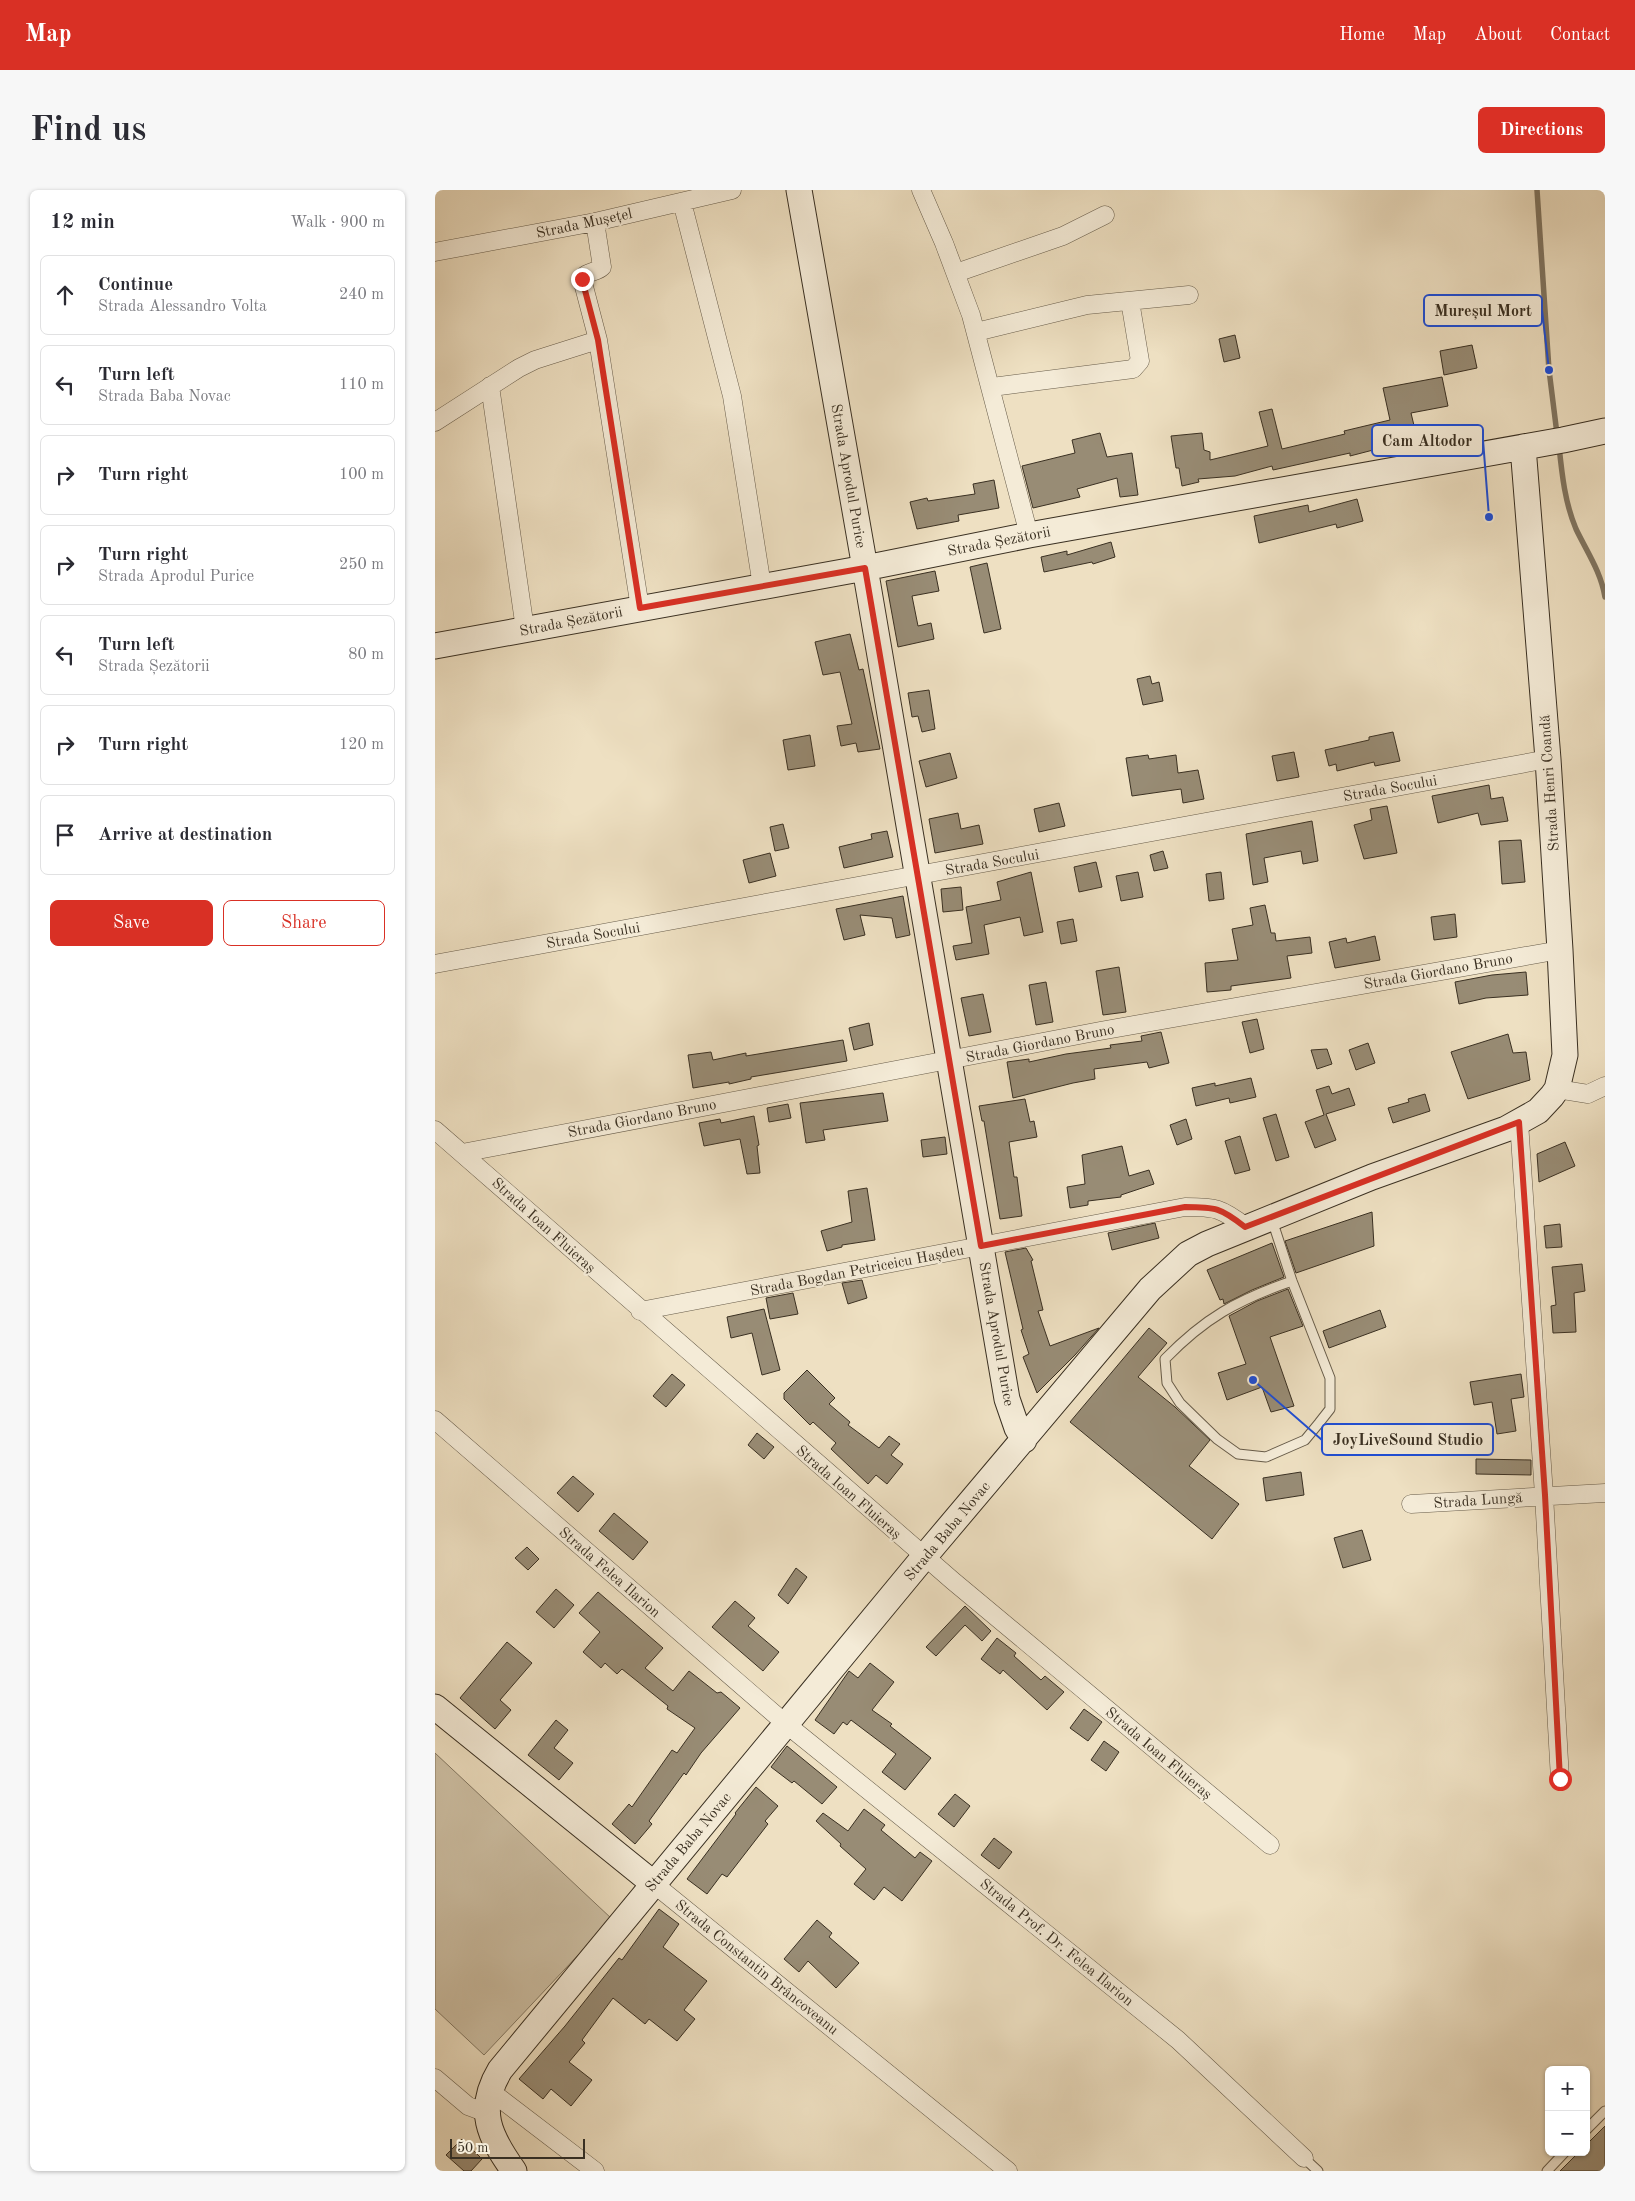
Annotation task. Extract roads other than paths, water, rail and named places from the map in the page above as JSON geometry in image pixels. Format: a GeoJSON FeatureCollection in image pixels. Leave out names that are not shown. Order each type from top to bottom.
{"type":"FeatureCollection","features":[{"type":"Feature","properties":{"kind":"street","name":"Strada Mușețel"},"geometry":{"type":"LineString","coordinates":[[435,252],[595,222],[732,190]]}},
{"type":"Feature","properties":{"kind":"street","name":"Strada Aprodul Purice"},"geometry":{"type":"LineString","coordinates":[[799,190],[1007,1399],[1015,1423],[1024,1440]]}},
{"type":"Feature","properties":{"kind":"street"},"geometry":{"type":"LineString","coordinates":[[921,190],[956,273],[976,332],[992,387],[1029,535]]}},
{"type":"Feature","properties":{"kind":"street"},"geometry":{"type":"LineString","coordinates":[[682,202],[732,396],[762,586]]}},
{"type":"Feature","properties":{"kind":"street"},"geometry":{"type":"LineString","coordinates":[[956,273],[1063,236],[1105,215]]}},
{"type":"Feature","properties":{"kind":"street"},"geometry":{"type":"LineString","coordinates":[[595,222],[602,267],[598,271],[587,274],[582,279],[598,340],[640,608]]}},
{"type":"Feature","properties":{"kind":"street"},"geometry":{"type":"LineString","coordinates":[[976,332],[1087,305],[1189,295]]}},
{"type":"Feature","properties":{"kind":"street"},"geometry":{"type":"LineString","coordinates":[[992,387],[1137,366],[1140,361],[1130,301]]}},
{"type":"Feature","properties":{"kind":"street"},"geometry":{"type":"LineString","coordinates":[[435,422],[490,386],[535,360],[598,340]]}},
{"type":"Feature","properties":{"kind":"street"},"geometry":{"type":"LineString","coordinates":[[490,386],[525,630]]}},
{"type":"Feature","properties":{"kind":"street","name":"Strada Șezătorii"},"geometry":{"type":"LineString","coordinates":[[435,646],[865,568],[1029,535],[1605,431]]}},
{"type":"Feature","properties":{"kind":"street","name":"Strada Henri Coandă"},"geometry":{"type":"LineString","coordinates":[[1523,447],[1548,759],[1565,1055],[1557,1089],[1552,1096],[1528,1116]]}},
{"type":"Feature","properties":{"kind":"street","name":"Strada Socului"},"geometry":{"type":"LineString","coordinates":[[435,964],[1548,759]]}},
{"type":"Feature","properties":{"kind":"street","name":"Strada Giordano Bruno"},"geometry":{"type":"LineString","coordinates":[[462,1153],[1100,1031],[1560,950]]}},
{"type":"Feature","properties":{"kind":"street"},"geometry":{"type":"LineString","coordinates":[[1557,1089],[1588,1094],[1605,1086]]}},
{"type":"Feature","properties":{"kind":"street"},"geometry":{"type":"LineString","coordinates":[[1528,1116],[1560,1779]]}},
{"type":"Feature","properties":{"kind":"street","name":"Strada Baba Novac"},"geometry":{"type":"LineString","coordinates":[[488,2101],[500,2070],[924,1557],[1134,1308],[1169,1270],[1201,1247],[1245,1227],[1528,1116]]}},
{"type":"Feature","properties":{"kind":"street","name":"Strada Ioan Fluieraș"},"geometry":{"type":"LineString","coordinates":[[435,1130],[640,1311],[924,1557],[1270,1845]]}},
{"type":"Feature","properties":{"kind":"street","name":"Strada Bogdan Petriceicu Hașdeu"},"geometry":{"type":"LineString","coordinates":[[640,1311],[1185,1207],[1221,1209],[1245,1227]]}},
{"type":"Feature","properties":{"kind":"street","name":"Strada Felea Ilarion"},"geometry":{"type":"LineString","coordinates":[[435,1420],[786,1724]]}},
{"type":"Feature","properties":{"kind":"street","name":"Strada Lungă"},"geometry":{"type":"LineString","coordinates":[[1411,1504],[1605,1493]]}},
{"type":"Feature","properties":{"kind":"street","name":"Strada Constantin Brâncoveanu"},"geometry":{"type":"LineString","coordinates":[[435,1707],[1008,2171]]}},
{"type":"Feature","properties":{"kind":"street","name":"Strada Prof. Dr. Felea Ilarion"},"geometry":{"type":"LineString","coordinates":[[786,1724],[1178,2040],[1304,2158]]}},
{"type":"Feature","properties":{"kind":"street"},"geometry":{"type":"LineString","coordinates":[[435,2078],[463,2103],[488,2101],[595,2171]]}},
{"type":"Feature","properties":{"kind":"street"},"geometry":{"type":"LineString","coordinates":[[488,2101],[491,2133],[495,2144],[514,2171]]}},
{"type":"Feature","properties":{"kind":"lane"},"geometry":{"type":"LineString","coordinates":[[1271,1217],[1292,1281],[1330,1378],[1330,1408],[1305,1440],[1267,1457],[1239,1454],[1217,1439],[1181,1403],[1167,1383],[1165,1359],[1189,1334],[1223,1310],[1260,1292],[1292,1281]]}},
{"type":"Feature","properties":{"kind":"lane"},"geometry":{"type":"LineString","coordinates":[[1590,2126],[1605,2111]]}},
{"type":"Feature","properties":{"kind":"lane"},"geometry":{"type":"LineString","coordinates":[[1547,2171],[1561,2156]]}},
{"type":"Feature","properties":{"kind":"lane","name":"Strada Prof. Dr. Felea Ilarion"},"geometry":{"type":"LineString","coordinates":[[1304,2158],[1318,2171]]}},
{"type":"Feature","properties":{"kind":"waterway"},"geometry":{"type":"LineString","coordinates":[[1537,190],[1549,370],[1557,434]]}},
{"type":"Feature","properties":{"kind":"waterway"},"geometry":{"type":"LineString","coordinates":[[1559,446],[1569,509],[1576,529],[1597,571],[1605,597]]}},
{"type":"Feature","properties":{"kind":"place","name":"Mureșul Mort"},"geometry":{"type":"Point","coordinates":[1549,370]}},
{"type":"Feature","properties":{"kind":"place","name":"Cam Altodor"},"geometry":{"type":"Point","coordinates":[1489,517]}},
{"type":"Feature","properties":{"kind":"place","name":"JoyLiveSound Studio"},"geometry":{"type":"Point","coordinates":[1253,1380]}}]}
